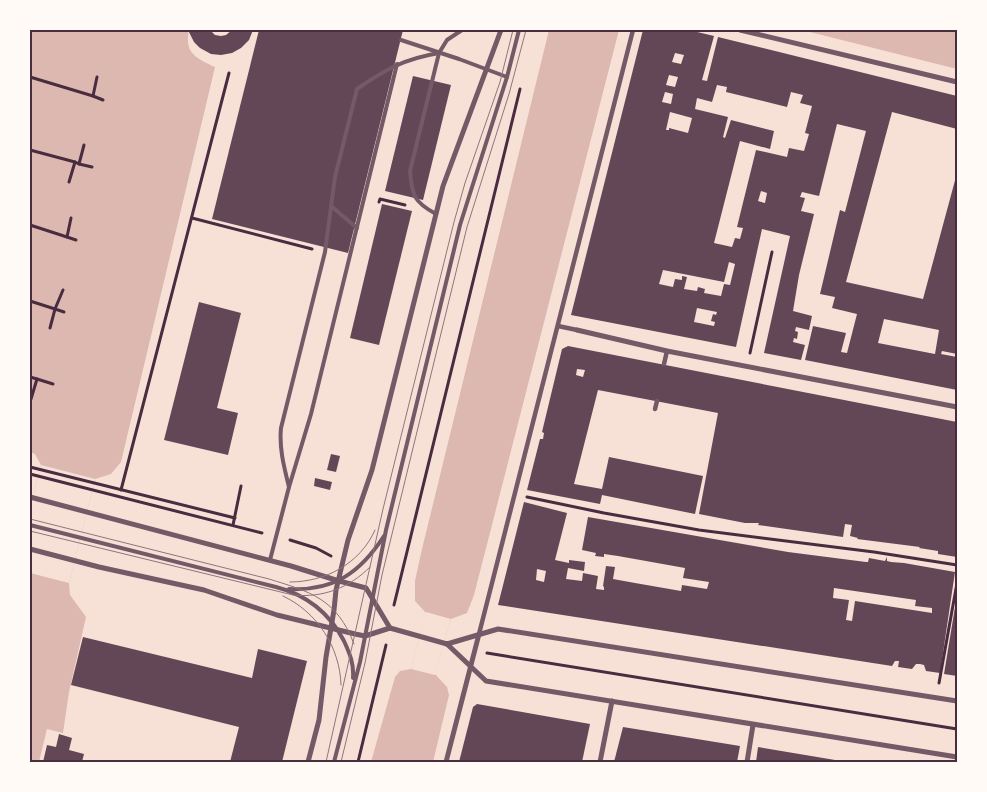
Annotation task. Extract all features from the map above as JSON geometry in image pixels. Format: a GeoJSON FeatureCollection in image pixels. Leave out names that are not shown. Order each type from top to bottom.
{"type":"FeatureCollection","features":[{"type":"Feature","properties":{"kind":"street"},"geometry":{"type":"LineString","coordinates":[[308,762],[319,720],[326,657],[348,540],[372,470],[443,186],[501,30]]}},
{"type":"Feature","properties":{"kind":"street"},"geometry":{"type":"LineString","coordinates":[[446,762],[633,30]]}},
{"type":"Feature","properties":{"kind":"street"},"geometry":{"type":"LineString","coordinates":[[740,30],[957,82]]}},
{"type":"Feature","properties":{"kind":"street"},"geometry":{"type":"LineString","coordinates":[[558,326],[667,350],[957,407]]}},
{"type":"Feature","properties":{"kind":"street"},"geometry":{"type":"LineString","coordinates":[[664,364],[667,350]]}},
{"type":"Feature","properties":{"kind":"street"},"geometry":{"type":"LineString","coordinates":[[655,409],[657,401]]}},
{"type":"Feature","properties":{"kind":"street"},"geometry":{"type":"LineString","coordinates":[[31,497],[270,560],[366,588],[390,628]]}},
{"type":"Feature","properties":{"kind":"street"},"geometry":{"type":"LineString","coordinates":[[30,549],[204,590],[277,615],[338,630],[365,636],[390,628],[447,644],[486,680],[957,757]]}},
{"type":"Feature","properties":{"kind":"street"},"geometry":{"type":"LineString","coordinates":[[447,644],[498,629],[957,701]]}},
{"type":"Feature","properties":{"kind":"street"},"geometry":{"type":"LineString","coordinates":[[600,762],[612,701]]}},
{"type":"Feature","properties":{"kind":"street"},"geometry":{"type":"LineString","coordinates":[[747,762],[753,725]]}},
{"type":"Feature","properties":{"kind":"lane"},"geometry":{"type":"LineString","coordinates":[[436,214],[420,204],[411,191],[410,171],[439,54],[447,40],[462,30]]}},
{"type":"Feature","properties":{"kind":"lane"},"geometry":{"type":"LineString","coordinates":[[334,762],[365,636],[386,530],[460,225],[507,77],[519,30]]}},
{"type":"Feature","properties":{"kind":"lane"},"geometry":{"type":"LineString","coordinates":[[401,40],[507,77]]}},
{"type":"Feature","properties":{"kind":"lane"},"geometry":{"type":"LineString","coordinates":[[289,487],[281,453],[281,428],[325,252],[330,206],[357,89],[397,64],[424,56],[439,54]]}},
{"type":"Feature","properties":{"kind":"lane"},"geometry":{"type":"LineString","coordinates":[[270,560],[304,439],[397,64]]}},
{"type":"Feature","properties":{"kind":"lane"},"geometry":{"type":"LineString","coordinates":[[330,206],[357,228]]}},
{"type":"Feature","properties":{"kind":"lane"},"geometry":{"type":"LineString","coordinates":[[30,526],[284,589],[316,605],[332,620],[352,661],[353,686]]}},
{"type":"Feature","properties":{"kind":"lane"},"geometry":{"type":"LineString","coordinates":[[284,589],[319,588],[339,581],[353,573],[375,550],[386,530]]}},
{"type":"Feature","properties":{"kind":"path"},"geometry":{"type":"LineString","coordinates":[[121,490],[230,73]]}},
{"type":"Feature","properties":{"kind":"path"},"geometry":{"type":"LineString","coordinates":[[92,96],[97,77]]}},
{"type":"Feature","properties":{"kind":"path"},"geometry":{"type":"LineString","coordinates":[[30,78],[103,100]]}},
{"type":"Feature","properties":{"kind":"path"},"geometry":{"type":"LineString","coordinates":[[358,762],[390,628],[398,585],[520,88]]}},
{"type":"Feature","properties":{"kind":"path"},"geometry":{"type":"LineString","coordinates":[[79,164],[84,145]]}},
{"type":"Feature","properties":{"kind":"path"},"geometry":{"type":"LineString","coordinates":[[30,150],[92,167]]}},
{"type":"Feature","properties":{"kind":"path"},"geometry":{"type":"LineString","coordinates":[[69,182],[74,162]]}},
{"type":"Feature","properties":{"kind":"path"},"geometry":{"type":"LineString","coordinates":[[378,208],[380,199],[408,206]]}},
{"type":"Feature","properties":{"kind":"path"},"geometry":{"type":"LineString","coordinates":[[67,237],[71,218]]}},
{"type":"Feature","properties":{"kind":"path"},"geometry":{"type":"LineString","coordinates":[[192,218],[240,232],[325,252]]}},
{"type":"Feature","properties":{"kind":"path"},"geometry":{"type":"LineString","coordinates":[[30,225],[76,240]]}},
{"type":"Feature","properties":{"kind":"path"},"geometry":{"type":"LineString","coordinates":[[748,366],[772,252]]}},
{"type":"Feature","properties":{"kind":"path"},"geometry":{"type":"LineString","coordinates":[[50,328],[63,290]]}},
{"type":"Feature","properties":{"kind":"path"},"geometry":{"type":"LineString","coordinates":[[30,301],[64,312]]}},
{"type":"Feature","properties":{"kind":"path"},"geometry":{"type":"LineString","coordinates":[[30,377],[53,384]]}},
{"type":"Feature","properties":{"kind":"path"},"geometry":{"type":"LineString","coordinates":[[31,399],[37,379]]}},
{"type":"Feature","properties":{"kind":"path"},"geometry":{"type":"LineString","coordinates":[[30,466],[235,518]]}},
{"type":"Feature","properties":{"kind":"path"},"geometry":{"type":"LineString","coordinates":[[30,474],[316,548],[343,563]]}},
{"type":"Feature","properties":{"kind":"path"},"geometry":{"type":"LineString","coordinates":[[233,525],[241,486]]}},
{"type":"Feature","properties":{"kind":"path"},"geometry":{"type":"LineString","coordinates":[[514,494],[699,530],[874,552],[957,565]]}},
{"type":"Feature","properties":{"kind":"path"},"geometry":{"type":"LineString","coordinates":[[937,698],[957,583]]}},
{"type":"Feature","properties":{"kind":"path"},"geometry":{"type":"LineString","coordinates":[[474,651],[957,729]]}},
{"type":"Feature","properties":{"kind":"shaded area"},"geometry":{"type":"Polygon","coordinates":[[[30,30],[189,30],[188,44],[193,54],[215,67],[121,462],[111,474],[95,479],[69,583],[70,595],[86,617],[69,692],[63,733],[47,729],[39,762],[30,762],[30,509],[41,465],[35,454],[30,452],[30,30]]]}},
{"type":"Feature","properties":{"kind":"shaded area"},"geometry":{"type":"Polygon","coordinates":[[[549,30],[619,30],[474,595],[467,613],[451,619],[435,674],[447,687],[449,695],[433,762],[371,762],[395,677],[400,671],[411,669],[426,613],[415,601],[415,581],[549,30]]]}},
{"type":"Feature","properties":{"kind":"shaded area"},"geometry":{"type":"Polygon","coordinates":[[[802,30],[957,30],[957,69],[802,30]]]}},
{"type":"Feature","properties":{"kind":"pier"},"geometry":{"type":"Polygon","coordinates":[[[41,465],[95,479],[69,583],[30,573],[30,509],[41,465]]]}},
{"type":"Feature","properties":{"kind":"pier"},"geometry":{"type":"Polygon","coordinates":[[[426,612],[451,619],[435,675],[411,669],[426,612]]]}},
{"type":"Feature","properties":{"kind":"building"},"geometry":{"type":"Polygon","coordinates":[[[188,30],[210,30],[215,35],[221,36],[226,35],[232,30],[253,30],[249,40],[241,48],[232,53],[221,55],[211,54],[200,48],[194,42],[188,30]]]}},
{"type":"Feature","properties":{"kind":"building"},"geometry":{"type":"Polygon","coordinates":[[[259,30],[403,30],[348,253],[212,219],[259,30]]]}},
{"type":"Feature","properties":{"kind":"building"},"geometry":{"type":"Polygon","coordinates":[[[643,30],[689,30],[714,36],[702,80],[707,81],[718,37],[957,96],[957,129],[892,112],[846,282],[923,299],[957,173],[957,354],[942,351],[941,354],[957,357],[957,390],[805,360],[813,326],[846,333],[841,352],[847,353],[857,314],[832,308],[835,297],[820,294],[840,210],[845,212],[866,131],[837,124],[819,196],[802,192],[800,197],[805,198],[801,211],[814,214],[799,275],[793,311],[812,316],[809,330],[796,327],[795,331],[798,332],[797,339],[794,338],[793,342],[805,345],[801,360],[764,353],[790,236],[762,229],[736,347],[571,315],[643,30]],[[675,53],[672,62],[681,64],[684,55],[675,53]],[[669,75],[666,85],[675,87],[678,77],[669,75]],[[717,85],[712,102],[697,98],[695,109],[728,117],[723,137],[725,138],[731,120],[774,131],[770,149],[740,141],[714,243],[732,247],[735,238],[740,239],[743,228],[737,227],[756,150],[787,157],[789,148],[804,151],[809,134],[805,133],[812,106],[800,103],[803,95],[791,92],[787,107],[726,92],[727,87],[717,85]],[[665,92],[662,102],[671,104],[673,94],[665,92]],[[670,112],[666,130],[669,130],[669,128],[688,133],[692,118],[670,112]],[[761,191],[758,201],[765,203],[767,193],[761,191]],[[729,262],[724,282],[663,270],[659,284],[673,287],[675,279],[682,280],[682,276],[687,277],[684,289],[697,291],[698,287],[705,289],[704,293],[721,296],[724,284],[730,285],[735,264],[729,262]],[[697,308],[694,322],[714,326],[715,322],[711,321],[713,314],[716,315],[717,312],[697,308]],[[884,319],[878,343],[935,354],[939,330],[884,319]]]}},
{"type":"Feature","properties":{"kind":"building"},"geometry":{"type":"Polygon","coordinates":[[[413,76],[451,85],[423,200],[385,191],[413,76]]]}},
{"type":"Feature","properties":{"kind":"building"},"geometry":{"type":"Polygon","coordinates":[[[382,204],[412,211],[379,345],[350,338],[382,204]]]}},
{"type":"Feature","properties":{"kind":"building"},"geometry":{"type":"Polygon","coordinates":[[[199,302],[241,313],[217,408],[238,413],[228,455],[164,440],[199,302]]]}},
{"type":"Feature","properties":{"kind":"building"},"geometry":{"type":"Polygon","coordinates":[[[568,346],[957,422],[957,557],[938,554],[938,551],[920,547],[857,539],[850,536],[852,525],[845,524],[843,537],[758,525],[759,523],[745,523],[699,514],[718,413],[598,390],[574,484],[602,489],[609,457],[703,476],[695,514],[602,495],[600,504],[527,490],[540,439],[543,439],[544,433],[542,432],[562,349],[568,346]],[[577,369],[576,375],[583,377],[585,370],[577,369]]]}},
{"type":"Feature","properties":{"kind":"building"},"geometry":{"type":"Polygon","coordinates":[[[331,454],[340,456],[336,472],[327,470],[331,454]]]}},
{"type":"Feature","properties":{"kind":"building"},"geometry":{"type":"Polygon","coordinates":[[[315,478],[332,482],[330,490],[314,486],[315,478]]]}},
{"type":"Feature","properties":{"kind":"building"},"geometry":{"type":"Polygon","coordinates":[[[524,502],[567,513],[555,560],[569,563],[569,560],[585,562],[584,571],[568,568],[566,579],[582,581],[583,573],[598,576],[596,589],[604,590],[606,566],[615,567],[613,579],[681,591],[682,585],[707,589],[709,582],[683,578],[685,568],[604,554],[604,557],[595,556],[596,553],[582,550],[588,517],[788,552],[866,562],[868,562],[869,558],[885,561],[887,557],[887,561],[891,562],[955,572],[940,673],[926,671],[924,665],[920,664],[916,664],[912,669],[898,667],[899,661],[895,661],[892,666],[498,605],[524,502]],[[537,569],[536,580],[544,582],[546,571],[537,569]],[[834,588],[833,598],[849,600],[846,620],[852,621],[855,601],[932,613],[932,608],[915,606],[916,600],[834,588]]]}},
{"type":"Feature","properties":{"kind":"building"},"geometry":{"type":"Polygon","coordinates":[[[957,601],[957,676],[944,674],[957,601]]]}},
{"type":"Feature","properties":{"kind":"building"},"geometry":{"type":"Polygon","coordinates":[[[83,637],[252,678],[258,649],[307,661],[282,762],[230,762],[239,727],[71,685],[83,637]]]}},
{"type":"Feature","properties":{"kind":"building"},"geometry":{"type":"Polygon","coordinates":[[[477,704],[590,724],[582,762],[459,762],[473,707],[477,704]]]}},
{"type":"Feature","properties":{"kind":"building"},"geometry":{"type":"Polygon","coordinates":[[[623,727],[740,746],[737,762],[614,762],[623,727]]]}},
{"type":"Feature","properties":{"kind":"building"},"geometry":{"type":"Polygon","coordinates":[[[59,734],[72,738],[69,750],[84,754],[82,762],[43,762],[47,745],[56,747],[59,734]]]}},
{"type":"Feature","properties":{"kind":"building"},"geometry":{"type":"Polygon","coordinates":[[[758,747],[841,761],[841,762],[756,762],[758,747]]]}},
{"type":"Feature","properties":{"kind":"tram line"},"geometry":{"type":"LineString","coordinates":[[326,762],[383,509],[454,222],[465,183],[500,82],[513,30]]}},
{"type":"Feature","properties":{"kind":"tram line"},"geometry":{"type":"LineString","coordinates":[[341,762],[365,663],[382,575],[467,227],[509,94],[526,30]]}},
{"type":"Feature","properties":{"kind":"tram line"},"geometry":{"type":"LineString","coordinates":[[30,519],[298,588],[310,593],[331,607],[347,629],[354,644]]}},
{"type":"Feature","properties":{"kind":"tram line"},"geometry":{"type":"LineString","coordinates":[[290,582],[316,579],[340,569],[360,552],[375,530]]}},
{"type":"Feature","properties":{"kind":"tram line"},"geometry":{"type":"LineString","coordinates":[[30,531],[293,595],[315,595],[335,590],[353,581],[370,567]]}},
{"type":"Feature","properties":{"kind":"tram line"},"geometry":{"type":"LineString","coordinates":[[283,596],[306,611],[324,632],[336,657],[341,685]]}}]}
